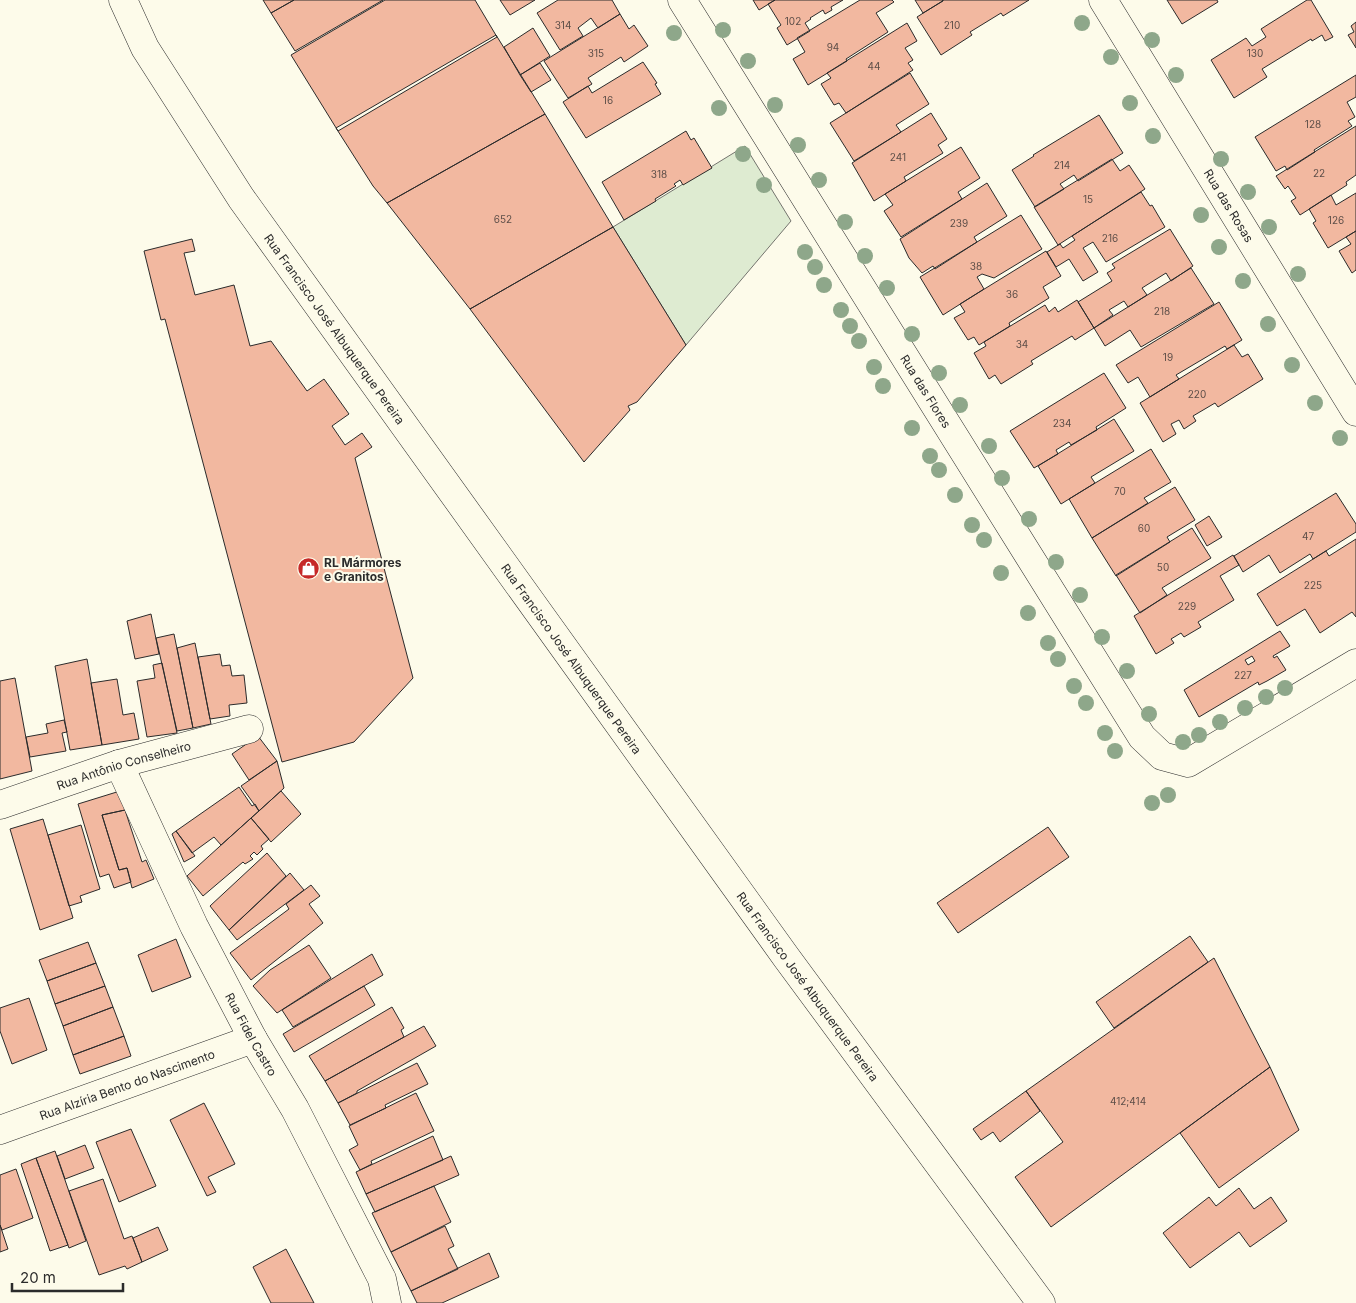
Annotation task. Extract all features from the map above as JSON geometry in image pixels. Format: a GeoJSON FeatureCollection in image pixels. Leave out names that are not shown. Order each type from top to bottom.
{"type":"FeatureCollection","features":[{"type":"Feature","properties":{"kind":"street","name":"Rua Francisco José Albuquerque Pereira"},"geometry":{"type":"LineString","coordinates":[[123,0],[144,48],[241,198],[792,965],[1041,1303]]}},
{"type":"Feature","properties":{"kind":"street","name":"Rua das Flores"},"geometry":{"type":"LineString","coordinates":[[682,0],[1142,737],[1162,756],[1188,763],[1356,663]]}},
{"type":"Feature","properties":{"kind":"street","name":"Rua das Rosas"},"geometry":{"type":"LineString","coordinates":[[1103,0],[1353,402]]}},
{"type":"Feature","properties":{"kind":"street","name":"Rua Antônio Conselheiro"},"geometry":{"type":"LineString","coordinates":[[0,805],[119,764],[249,728]]}},
{"type":"Feature","properties":{"kind":"street","name":"Rua Fidel Castro"},"geometry":{"type":"LineString","coordinates":[[119,764],[194,926],[253,1038],[295,1108],[374,1262],[382,1279],[388,1303]]}},
{"type":"Feature","properties":{"kind":"street","name":"Rua Alzíria Bento do Nascimento"},"geometry":{"type":"LineString","coordinates":[[0,1130],[253,1038]]}},
{"type":"Feature","properties":{"kind":"green space"},"geometry":{"type":"Polygon","coordinates":[[[745,146],[791,221],[686,345],[613,227],[745,146]]]}},
{"type":"Feature","properties":{"kind":"building"},"geometry":{"type":"Polygon","coordinates":[[[263,0],[294,0],[271,13],[263,0]]]}},
{"type":"Feature","properties":{"kind":"building"},"geometry":{"type":"Polygon","coordinates":[[[294,0],[383,0],[295,51],[271,13],[294,0]]]}},
{"type":"Feature","properties":{"kind":"building"},"geometry":{"type":"Polygon","coordinates":[[[385,0],[475,0],[497,37],[338,131],[291,55],[385,0]]]}},
{"type":"Feature","properties":{"kind":"building"},"geometry":{"type":"Polygon","coordinates":[[[500,0],[535,0],[510,15],[500,0]]]}},
{"type":"Feature","properties":{"kind":"building"},"geometry":{"type":"Polygon","coordinates":[[[558,0],[612,0],[620,14],[598,28],[591,18],[578,28],[583,36],[560,50],[537,13],[558,0]]]}},
{"type":"Feature","properties":{"kind":"building"},"geometry":{"type":"Polygon","coordinates":[[[753,0],[775,0],[759,10],[753,0]]]}},
{"type":"Feature","properties":{"kind":"building"},"geometry":{"type":"Polygon","coordinates":[[[775,0],[843,0],[831,7],[832,10],[825,14],[823,10],[810,18],[805,23],[810,31],[787,45],[777,28],[781,25],[768,4],[775,0]]]}},
{"type":"Feature","properties":{"kind":"building"},"geometry":{"type":"Polygon","coordinates":[[[860,0],[892,0],[894,2],[876,13],[888,32],[846,59],[847,61],[808,85],[793,59],[805,52],[797,38],[860,0]]]}},
{"type":"Feature","properties":{"kind":"building"},"geometry":{"type":"Polygon","coordinates":[[[915,0],[942,0],[943,1],[923,13],[915,0]]]}},
{"type":"Feature","properties":{"kind":"building"},"geometry":{"type":"Polygon","coordinates":[[[944,0],[1029,0],[1003,16],[1001,13],[970,32],[972,35],[941,55],[917,17],[944,0]]]}},
{"type":"Feature","properties":{"kind":"building"},"geometry":{"type":"Polygon","coordinates":[[[1167,0],[1217,0],[1218,2],[1182,24],[1167,0]]]}},
{"type":"Feature","properties":{"kind":"building"},"geometry":{"type":"Polygon","coordinates":[[[1307,0],[1311,0],[1333,37],[1325,41],[1322,35],[1312,41],[1311,39],[1262,69],[1267,77],[1234,98],[1211,60],[1246,38],[1252,46],[1266,37],[1261,29],[1307,0]]]}},
{"type":"Feature","properties":{"kind":"building"},"geometry":{"type":"Polygon","coordinates":[[[620,14],[629,29],[634,25],[648,46],[624,62],[621,57],[588,78],[592,84],[568,98],[544,61],[620,14]]]}},
{"type":"Feature","properties":{"kind":"building"},"geometry":{"type":"Polygon","coordinates":[[[1356,22],[1356,48],[1348,35],[1354,32],[1351,26],[1356,22]]]}},
{"type":"Feature","properties":{"kind":"building"},"geometry":{"type":"Polygon","coordinates":[[[907,23],[917,41],[905,48],[913,60],[908,63],[913,70],[846,113],[839,103],[834,105],[821,84],[831,78],[827,73],[907,23]]]}},
{"type":"Feature","properties":{"kind":"building"},"geometry":{"type":"Polygon","coordinates":[[[533,28],[550,56],[520,75],[504,47],[533,28]]]}},
{"type":"Feature","properties":{"kind":"building"},"geometry":{"type":"Polygon","coordinates":[[[496,35],[545,114],[387,203],[373,186],[336,128],[496,35]]]}},
{"type":"Feature","properties":{"kind":"building"},"geometry":{"type":"Polygon","coordinates":[[[643,62],[657,83],[655,84],[661,94],[586,138],[563,102],[588,86],[592,93],[643,62]]]}},
{"type":"Feature","properties":{"kind":"building"},"geometry":{"type":"Polygon","coordinates":[[[540,63],[551,80],[531,92],[520,75],[540,63]]]}},
{"type":"Feature","properties":{"kind":"building"},"geometry":{"type":"Polygon","coordinates":[[[910,73],[929,104],[896,125],[901,132],[854,161],[830,123],[910,73]]]}},
{"type":"Feature","properties":{"kind":"building"},"geometry":{"type":"Polygon","coordinates":[[[1356,75],[1356,97],[1347,102],[1355,117],[1348,121],[1352,126],[1287,170],[1285,166],[1276,171],[1255,137],[1356,75]]]}},
{"type":"Feature","properties":{"kind":"building"},"geometry":{"type":"Polygon","coordinates":[[[931,113],[947,139],[938,145],[943,153],[904,177],[906,181],[874,201],[852,163],[931,113]]]}},
{"type":"Feature","properties":{"kind":"building"},"geometry":{"type":"Polygon","coordinates":[[[545,114],[613,227],[470,309],[387,203],[545,114]]]}},
{"type":"Feature","properties":{"kind":"building"},"geometry":{"type":"Polygon","coordinates":[[[1099,115],[1123,153],[1078,181],[1074,175],[1060,184],[1064,189],[1035,207],[1012,170],[1099,115]]]}},
{"type":"Feature","properties":{"kind":"building"},"geometry":{"type":"Polygon","coordinates":[[[1356,126],[1356,175],[1346,182],[1347,185],[1300,215],[1291,201],[1296,198],[1288,186],[1285,189],[1276,176],[1356,126]]]}},
{"type":"Feature","properties":{"kind":"building"},"geometry":{"type":"Polygon","coordinates":[[[686,131],[691,140],[694,138],[712,168],[683,185],[680,180],[674,184],[676,186],[655,199],[656,201],[624,220],[602,182],[686,131]]]}},
{"type":"Feature","properties":{"kind":"building"},"geometry":{"type":"Polygon","coordinates":[[[961,147],[980,178],[958,192],[962,199],[901,237],[884,211],[893,205],[885,194],[961,147]]]}},
{"type":"Feature","properties":{"kind":"building"},"geometry":{"type":"Polygon","coordinates":[[[1112,159],[1120,171],[1129,165],[1145,189],[1058,245],[1034,207],[1112,159]]]}},
{"type":"Feature","properties":{"kind":"building"},"geometry":{"type":"Polygon","coordinates":[[[987,183],[1007,216],[974,237],[977,242],[935,269],[933,266],[922,273],[909,258],[900,239],[987,183]]]}},
{"type":"Feature","properties":{"kind":"building"},"geometry":{"type":"Polygon","coordinates":[[[1141,192],[1150,206],[1152,205],[1165,227],[1106,262],[1093,242],[1083,248],[1098,272],[1083,281],[1069,259],[1056,267],[1047,252],[1060,244],[1063,248],[1075,240],[1072,236],[1141,192]]]}},
{"type":"Feature","properties":{"kind":"building"},"geometry":{"type":"Polygon","coordinates":[[[1356,193],[1356,231],[1328,248],[1313,223],[1316,221],[1309,209],[1331,195],[1336,205],[1356,193]]]}},
{"type":"Feature","properties":{"kind":"building"},"geometry":{"type":"Polygon","coordinates":[[[1021,215],[1042,249],[994,278],[982,274],[977,277],[984,289],[943,315],[920,277],[1021,215]]]}},
{"type":"Feature","properties":{"kind":"building"},"geometry":{"type":"Polygon","coordinates":[[[613,227],[686,345],[637,402],[628,406],[630,410],[584,462],[470,309],[613,227]]]}},
{"type":"Feature","properties":{"kind":"building"},"geometry":{"type":"Polygon","coordinates":[[[1170,229],[1193,266],[1171,281],[1166,273],[1142,288],[1147,295],[1128,307],[1124,301],[1109,310],[1113,315],[1094,328],[1078,302],[1112,281],[1107,273],[1115,268],[1112,264],[1170,229]]]}},
{"type":"Feature","properties":{"kind":"building"},"geometry":{"type":"Polygon","coordinates":[[[1356,231],[1356,270],[1352,273],[1339,251],[1351,244],[1346,237],[1356,231]]]}},
{"type":"Feature","properties":{"kind":"building","name":"RL Mármores e Granitos"},"geometry":{"type":"Polygon","coordinates":[[[192,239],[195,251],[184,253],[195,295],[234,285],[250,346],[271,341],[307,391],[324,379],[349,414],[332,426],[345,445],[362,433],[372,447],[355,458],[413,678],[354,742],[282,762],[165,319],[161,320],[144,251],[192,239]]]}},
{"type":"Feature","properties":{"kind":"building"},"geometry":{"type":"Polygon","coordinates":[[[1046,251],[1061,276],[1043,287],[1049,298],[1009,323],[1010,326],[979,345],[974,337],[968,340],[954,318],[965,312],[960,304],[1046,251]]]}},
{"type":"Feature","properties":{"kind":"building"},"geometry":{"type":"Polygon","coordinates":[[[1191,268],[1214,304],[1141,347],[1130,330],[1105,346],[1094,328],[1191,268]]]}},
{"type":"Feature","properties":{"kind":"building"},"geometry":{"type":"Polygon","coordinates":[[[1077,300],[1094,328],[1075,340],[1072,336],[1031,361],[1033,364],[1001,384],[995,375],[989,379],[974,353],[986,346],[984,342],[1045,305],[1049,312],[1055,307],[1058,312],[1077,300]]]}},
{"type":"Feature","properties":{"kind":"building"},"geometry":{"type":"Polygon","coordinates":[[[1219,302],[1242,340],[1227,349],[1225,346],[1176,375],[1179,379],[1150,397],[1138,377],[1128,383],[1116,365],[1219,302]]]}},
{"type":"Feature","properties":{"kind":"building"},"geometry":{"type":"Polygon","coordinates":[[[1234,345],[1242,357],[1248,354],[1263,379],[1218,407],[1215,403],[1193,416],[1196,421],[1184,429],[1179,420],[1171,424],[1176,434],[1163,442],[1140,403],[1234,345]]]}},
{"type":"Feature","properties":{"kind":"building"},"geometry":{"type":"Polygon","coordinates":[[[1104,373],[1126,408],[1096,427],[1097,430],[1071,445],[1069,442],[1056,450],[1058,454],[1034,468],[1010,431],[1104,373]]]}},
{"type":"Feature","properties":{"kind":"building"},"geometry":{"type":"Polygon","coordinates":[[[1114,419],[1134,451],[1091,477],[1095,483],[1061,504],[1038,466],[1114,419]]]}},
{"type":"Feature","properties":{"kind":"building"},"geometry":{"type":"Polygon","coordinates":[[[1151,449],[1171,482],[1144,498],[1148,503],[1092,538],[1069,499],[1151,449]]]}},
{"type":"Feature","properties":{"kind":"building"},"geometry":{"type":"Polygon","coordinates":[[[1175,487],[1195,520],[1167,537],[1170,542],[1116,576],[1092,538],[1175,487]]]}},
{"type":"Feature","properties":{"kind":"building"},"geometry":{"type":"Polygon","coordinates":[[[1336,493],[1356,524],[1356,532],[1313,559],[1310,554],[1280,573],[1269,555],[1243,572],[1234,556],[1336,493]]]}},
{"type":"Feature","properties":{"kind":"building"},"geometry":{"type":"Polygon","coordinates":[[[1209,516],[1222,537],[1207,546],[1195,525],[1209,516]]]}},
{"type":"Feature","properties":{"kind":"building"},"geometry":{"type":"Polygon","coordinates":[[[1192,528],[1211,558],[1162,588],[1167,595],[1140,613],[1116,575],[1192,528]]]}},
{"type":"Feature","properties":{"kind":"building"},"geometry":{"type":"Polygon","coordinates":[[[1356,539],[1356,617],[1352,612],[1320,633],[1305,609],[1277,626],[1257,594],[1326,551],[1329,556],[1356,539]]]}},
{"type":"Feature","properties":{"kind":"building"},"geometry":{"type":"Polygon","coordinates":[[[1233,555],[1239,565],[1220,576],[1234,600],[1198,622],[1201,627],[1184,637],[1181,633],[1171,639],[1174,643],[1156,654],[1134,616],[1233,555]]]}},
{"type":"Feature","properties":{"kind":"building"},"geometry":{"type":"Polygon","coordinates":[[[151,614],[159,654],[135,659],[127,621],[151,614]]]}},
{"type":"Feature","properties":{"kind":"building"},"geometry":{"type":"Polygon","coordinates":[[[1280,631],[1290,646],[1273,656],[1274,658],[1277,656],[1286,670],[1259,685],[1258,682],[1199,717],[1184,690],[1280,631]],[[1252,656],[1245,660],[1248,665],[1255,661],[1252,656]]]}},
{"type":"Feature","properties":{"kind":"building"},"geometry":{"type":"Polygon","coordinates":[[[174,634],[193,728],[177,731],[156,638],[174,634]]]}},
{"type":"Feature","properties":{"kind":"building"},"geometry":{"type":"Polygon","coordinates":[[[195,643],[211,724],[193,728],[177,648],[195,643]]]}},
{"type":"Feature","properties":{"kind":"building"},"geometry":{"type":"Polygon","coordinates":[[[220,654],[222,666],[230,665],[232,676],[244,675],[247,703],[229,705],[230,716],[210,719],[198,657],[220,654]]]}},
{"type":"Feature","properties":{"kind":"building"},"geometry":{"type":"Polygon","coordinates":[[[87,659],[102,745],[70,750],[55,666],[87,659]]]}},
{"type":"Feature","properties":{"kind":"building"},"geometry":{"type":"Polygon","coordinates":[[[162,663],[177,733],[147,737],[137,681],[155,678],[153,665],[162,663]]]}},
{"type":"Feature","properties":{"kind":"building"},"geometry":{"type":"Polygon","coordinates":[[[15,678],[32,771],[0,779],[0,681],[15,678]]]}},
{"type":"Feature","properties":{"kind":"building"},"geometry":{"type":"Polygon","coordinates":[[[117,679],[123,715],[134,713],[139,739],[102,745],[91,683],[117,679]]]}},
{"type":"Feature","properties":{"kind":"building"},"geometry":{"type":"Polygon","coordinates":[[[64,720],[67,732],[62,733],[66,751],[30,757],[26,737],[48,733],[46,724],[64,720]]]}},
{"type":"Feature","properties":{"kind":"building"},"geometry":{"type":"Polygon","coordinates":[[[258,736],[277,761],[249,780],[232,754],[258,736]]]}},
{"type":"Feature","properties":{"kind":"building"},"geometry":{"type":"Polygon","coordinates":[[[277,761],[284,788],[259,811],[241,786],[277,761]]]}},
{"type":"Feature","properties":{"kind":"building"},"geometry":{"type":"Polygon","coordinates":[[[239,787],[252,806],[255,804],[259,811],[221,845],[214,837],[192,853],[176,831],[239,787]]]}},
{"type":"Feature","properties":{"kind":"building"},"geometry":{"type":"Polygon","coordinates":[[[120,791],[125,810],[102,815],[119,870],[127,868],[131,882],[114,888],[109,874],[100,877],[78,804],[120,791]]]}},
{"type":"Feature","properties":{"kind":"building"},"geometry":{"type":"Polygon","coordinates":[[[281,791],[301,814],[271,842],[251,818],[281,791]]]}},
{"type":"Feature","properties":{"kind":"building"},"geometry":{"type":"Polygon","coordinates":[[[125,810],[142,862],[146,860],[154,879],[132,888],[127,868],[119,870],[102,815],[125,810]]]}},
{"type":"Feature","properties":{"kind":"building"},"geometry":{"type":"Polygon","coordinates":[[[251,818],[269,839],[261,846],[263,849],[257,855],[254,852],[250,856],[253,859],[245,864],[243,862],[203,896],[187,876],[251,818]]]}},
{"type":"Feature","properties":{"kind":"building"},"geometry":{"type":"Polygon","coordinates":[[[43,819],[73,918],[40,930],[10,829],[43,819]]]}},
{"type":"Feature","properties":{"kind":"building"},"geometry":{"type":"Polygon","coordinates":[[[81,825],[100,889],[80,896],[82,902],[69,906],[48,835],[81,825]]]}},
{"type":"Feature","properties":{"kind":"building"},"geometry":{"type":"Polygon","coordinates":[[[1048,827],[1069,857],[958,933],[937,903],[1048,827]]]}},
{"type":"Feature","properties":{"kind":"building"},"geometry":{"type":"Polygon","coordinates":[[[176,831],[195,856],[184,862],[172,834],[176,831]]]}},
{"type":"Feature","properties":{"kind":"building"},"geometry":{"type":"Polygon","coordinates":[[[267,853],[286,876],[229,930],[210,906],[267,853]]]}},
{"type":"Feature","properties":{"kind":"building"},"geometry":{"type":"Polygon","coordinates":[[[290,873],[304,890],[237,940],[229,930],[290,873]]]}},
{"type":"Feature","properties":{"kind":"building"},"geometry":{"type":"Polygon","coordinates":[[[311,885],[320,896],[309,904],[323,923],[251,980],[230,953],[289,909],[286,904],[311,885]]]}},
{"type":"Feature","properties":{"kind":"building"},"geometry":{"type":"Polygon","coordinates":[[[1190,936],[1208,962],[1114,1028],[1096,1002],[1190,936]]]}},
{"type":"Feature","properties":{"kind":"building"},"geometry":{"type":"Polygon","coordinates":[[[176,939],[191,977],[152,992],[138,955],[176,939]]]}},
{"type":"Feature","properties":{"kind":"building"},"geometry":{"type":"Polygon","coordinates":[[[88,942],[96,963],[47,981],[39,960],[88,942]]]}},
{"type":"Feature","properties":{"kind":"building"},"geometry":{"type":"Polygon","coordinates":[[[309,945],[331,978],[277,1013],[253,986],[270,970],[309,945]]]}},
{"type":"Feature","properties":{"kind":"building"},"geometry":{"type":"Polygon","coordinates":[[[372,954],[383,975],[293,1027],[282,1010],[372,954]]]}},
{"type":"Feature","properties":{"kind":"building"},"geometry":{"type":"Polygon","coordinates":[[[1214,958],[1270,1067],[1051,1227],[1015,1177],[1063,1142],[1026,1091],[1214,958]]]}},
{"type":"Feature","properties":{"kind":"building"},"geometry":{"type":"Polygon","coordinates":[[[96,963],[105,986],[55,1004],[47,981],[96,963]]]}},
{"type":"Feature","properties":{"kind":"building"},"geometry":{"type":"Polygon","coordinates":[[[105,986],[113,1007],[63,1026],[55,1004],[105,986]]]}},
{"type":"Feature","properties":{"kind":"building"},"geometry":{"type":"Polygon","coordinates":[[[364,986],[375,1005],[294,1052],[283,1034],[364,986]]]}},
{"type":"Feature","properties":{"kind":"building"},"geometry":{"type":"Polygon","coordinates":[[[29,998],[47,1050],[12,1064],[0,1031],[0,1008],[29,998]]]}},
{"type":"Feature","properties":{"kind":"building"},"geometry":{"type":"Polygon","coordinates":[[[113,1007],[124,1036],[73,1055],[63,1026],[113,1007]]]}},
{"type":"Feature","properties":{"kind":"building"},"geometry":{"type":"Polygon","coordinates":[[[392,1007],[404,1028],[401,1030],[404,1037],[325,1081],[309,1056],[392,1007]]]}},
{"type":"Feature","properties":{"kind":"building"},"geometry":{"type":"Polygon","coordinates":[[[424,1026],[436,1046],[338,1103],[325,1081],[424,1026]]]}},
{"type":"Feature","properties":{"kind":"building"},"geometry":{"type":"Polygon","coordinates":[[[124,1036],[131,1056],[80,1074],[73,1055],[124,1036]]]}},
{"type":"Feature","properties":{"kind":"building"},"geometry":{"type":"Polygon","coordinates":[[[417,1063],[428,1084],[385,1105],[386,1108],[350,1125],[338,1103],[417,1063]]]}},
{"type":"Feature","properties":{"kind":"building"},"geometry":{"type":"Polygon","coordinates":[[[1270,1067],[1299,1130],[1219,1188],[1180,1133],[1270,1067]]]}},
{"type":"Feature","properties":{"kind":"building"},"geometry":{"type":"Polygon","coordinates":[[[1026,1091],[1040,1111],[1000,1142],[993,1132],[981,1140],[973,1129],[1026,1091]]]}},
{"type":"Feature","properties":{"kind":"building"},"geometry":{"type":"Polygon","coordinates":[[[416,1093],[434,1131],[371,1161],[372,1164],[360,1170],[349,1150],[358,1145],[349,1126],[416,1093]]]}},
{"type":"Feature","properties":{"kind":"building"},"geometry":{"type":"Polygon","coordinates":[[[204,1103],[235,1164],[208,1177],[216,1192],[207,1196],[170,1120],[204,1103]]]}},
{"type":"Feature","properties":{"kind":"building"},"geometry":{"type":"Polygon","coordinates":[[[131,1129],[156,1186],[119,1202],[96,1142],[131,1129]]]}},
{"type":"Feature","properties":{"kind":"building"},"geometry":{"type":"Polygon","coordinates":[[[433,1136],[443,1160],[366,1194],[356,1172],[433,1136]]]}},
{"type":"Feature","properties":{"kind":"building"},"geometry":{"type":"Polygon","coordinates":[[[85,1145],[94,1168],[65,1179],[57,1156],[85,1145]]]}},
{"type":"Feature","properties":{"kind":"building"},"geometry":{"type":"Polygon","coordinates":[[[55,1151],[86,1241],[69,1248],[36,1158],[55,1151]]]}},
{"type":"Feature","properties":{"kind":"building"},"geometry":{"type":"Polygon","coordinates":[[[451,1156],[459,1175],[375,1212],[366,1194],[451,1156]]]}},
{"type":"Feature","properties":{"kind":"building"},"geometry":{"type":"Polygon","coordinates":[[[36,1158],[68,1245],[50,1251],[21,1164],[36,1158]]]}},
{"type":"Feature","properties":{"kind":"building"},"geometry":{"type":"Polygon","coordinates":[[[16,1169],[33,1218],[2,1230],[0,1225],[0,1175],[16,1169]]]}},
{"type":"Feature","properties":{"kind":"building"},"geometry":{"type":"Polygon","coordinates":[[[103,1179],[124,1239],[132,1236],[142,1262],[127,1269],[125,1266],[99,1275],[69,1191],[103,1179]]]}},
{"type":"Feature","properties":{"kind":"building"},"geometry":{"type":"Polygon","coordinates":[[[434,1186],[451,1222],[391,1252],[372,1213],[434,1186]]]}},
{"type":"Feature","properties":{"kind":"building"},"geometry":{"type":"Polygon","coordinates":[[[1239,1188],[1254,1209],[1271,1197],[1287,1221],[1250,1247],[1239,1232],[1190,1268],[1163,1233],[1209,1197],[1216,1206],[1239,1188]]]}},
{"type":"Feature","properties":{"kind":"building"},"geometry":{"type":"Polygon","coordinates":[[[0,1225],[8,1249],[0,1252],[0,1225]]]}},
{"type":"Feature","properties":{"kind":"building"},"geometry":{"type":"Polygon","coordinates":[[[445,1226],[454,1246],[448,1249],[458,1269],[411,1291],[391,1252],[445,1226]]]}},
{"type":"Feature","properties":{"kind":"building"},"geometry":{"type":"Polygon","coordinates":[[[158,1227],[168,1250],[142,1262],[133,1238],[158,1227]]]}},
{"type":"Feature","properties":{"kind":"building"},"geometry":{"type":"Polygon","coordinates":[[[286,1249],[314,1303],[271,1303],[253,1267],[286,1249]]]}},
{"type":"Feature","properties":{"kind":"building"},"geometry":{"type":"Polygon","coordinates":[[[489,1253],[499,1277],[442,1303],[417,1303],[411,1291],[489,1253]]]}},
{"type":"Feature","properties":{"kind":"place","name":"RL Mármores e Granitos"},"geometry":{"type":"Point","coordinates":[308,569]}}]}
